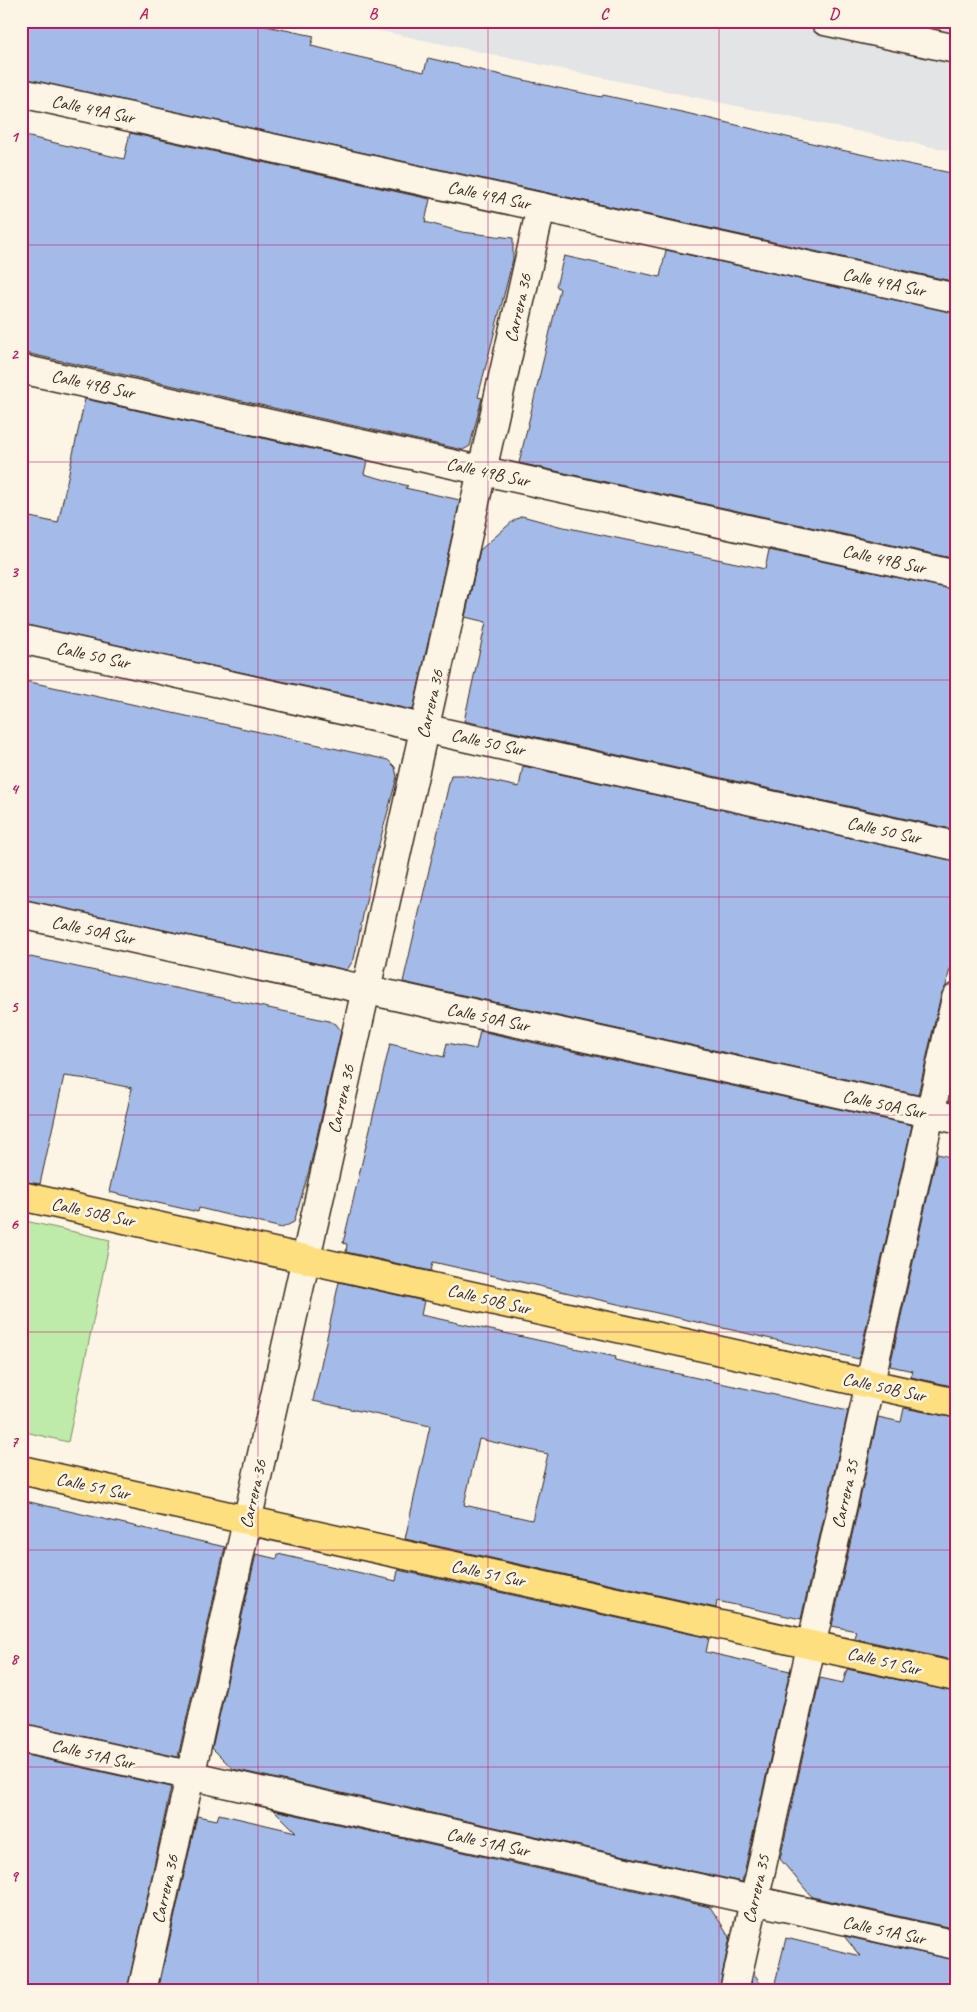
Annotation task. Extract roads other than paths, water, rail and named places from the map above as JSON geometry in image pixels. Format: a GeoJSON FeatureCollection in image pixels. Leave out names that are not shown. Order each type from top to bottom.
{"type":"FeatureCollection","features":[{"type":"Feature","properties":{"kind":"main road","name":"Calle 50B Sur"},"geometry":{"type":"LineString","coordinates":[[21,1196],[956,1403]]}},
{"type":"Feature","properties":{"kind":"main road","name":"Calle 51 Sur"},"geometry":{"type":"LineString","coordinates":[[21,1470],[956,1676]]}},
{"type":"Feature","properties":{"kind":"street"},"geometry":{"type":"LineString","coordinates":[[825,21],[956,49]]}},
{"type":"Feature","properties":{"kind":"street","name":"Calle 49A Sur"},"geometry":{"type":"LineString","coordinates":[[21,93],[956,298]]}},
{"type":"Feature","properties":{"kind":"street","name":"Carrera 36"},"geometry":{"type":"LineString","coordinates":[[142,1991],[541,207]]}},
{"type":"Feature","properties":{"kind":"street","name":"Calle 49B Sur"},"geometry":{"type":"LineString","coordinates":[[21,369],[956,574]]}},
{"type":"Feature","properties":{"kind":"street","name":"Calle 50 Sur"},"geometry":{"type":"LineString","coordinates":[[21,639],[956,846]]}},
{"type":"Feature","properties":{"kind":"street","name":"Calle 50A Sur"},"geometry":{"type":"LineString","coordinates":[[21,914],[943,1116]]}},
{"type":"Feature","properties":{"kind":"street","name":"Carrera 35"},"geometry":{"type":"LineString","coordinates":[[734,1991],[869,1384],[943,1116],[956,998]]}},
{"type":"Feature","properties":{"kind":"street","name":"Calle 51A Sur"},"geometry":{"type":"LineString","coordinates":[[21,1738],[956,1946]]}}]}
